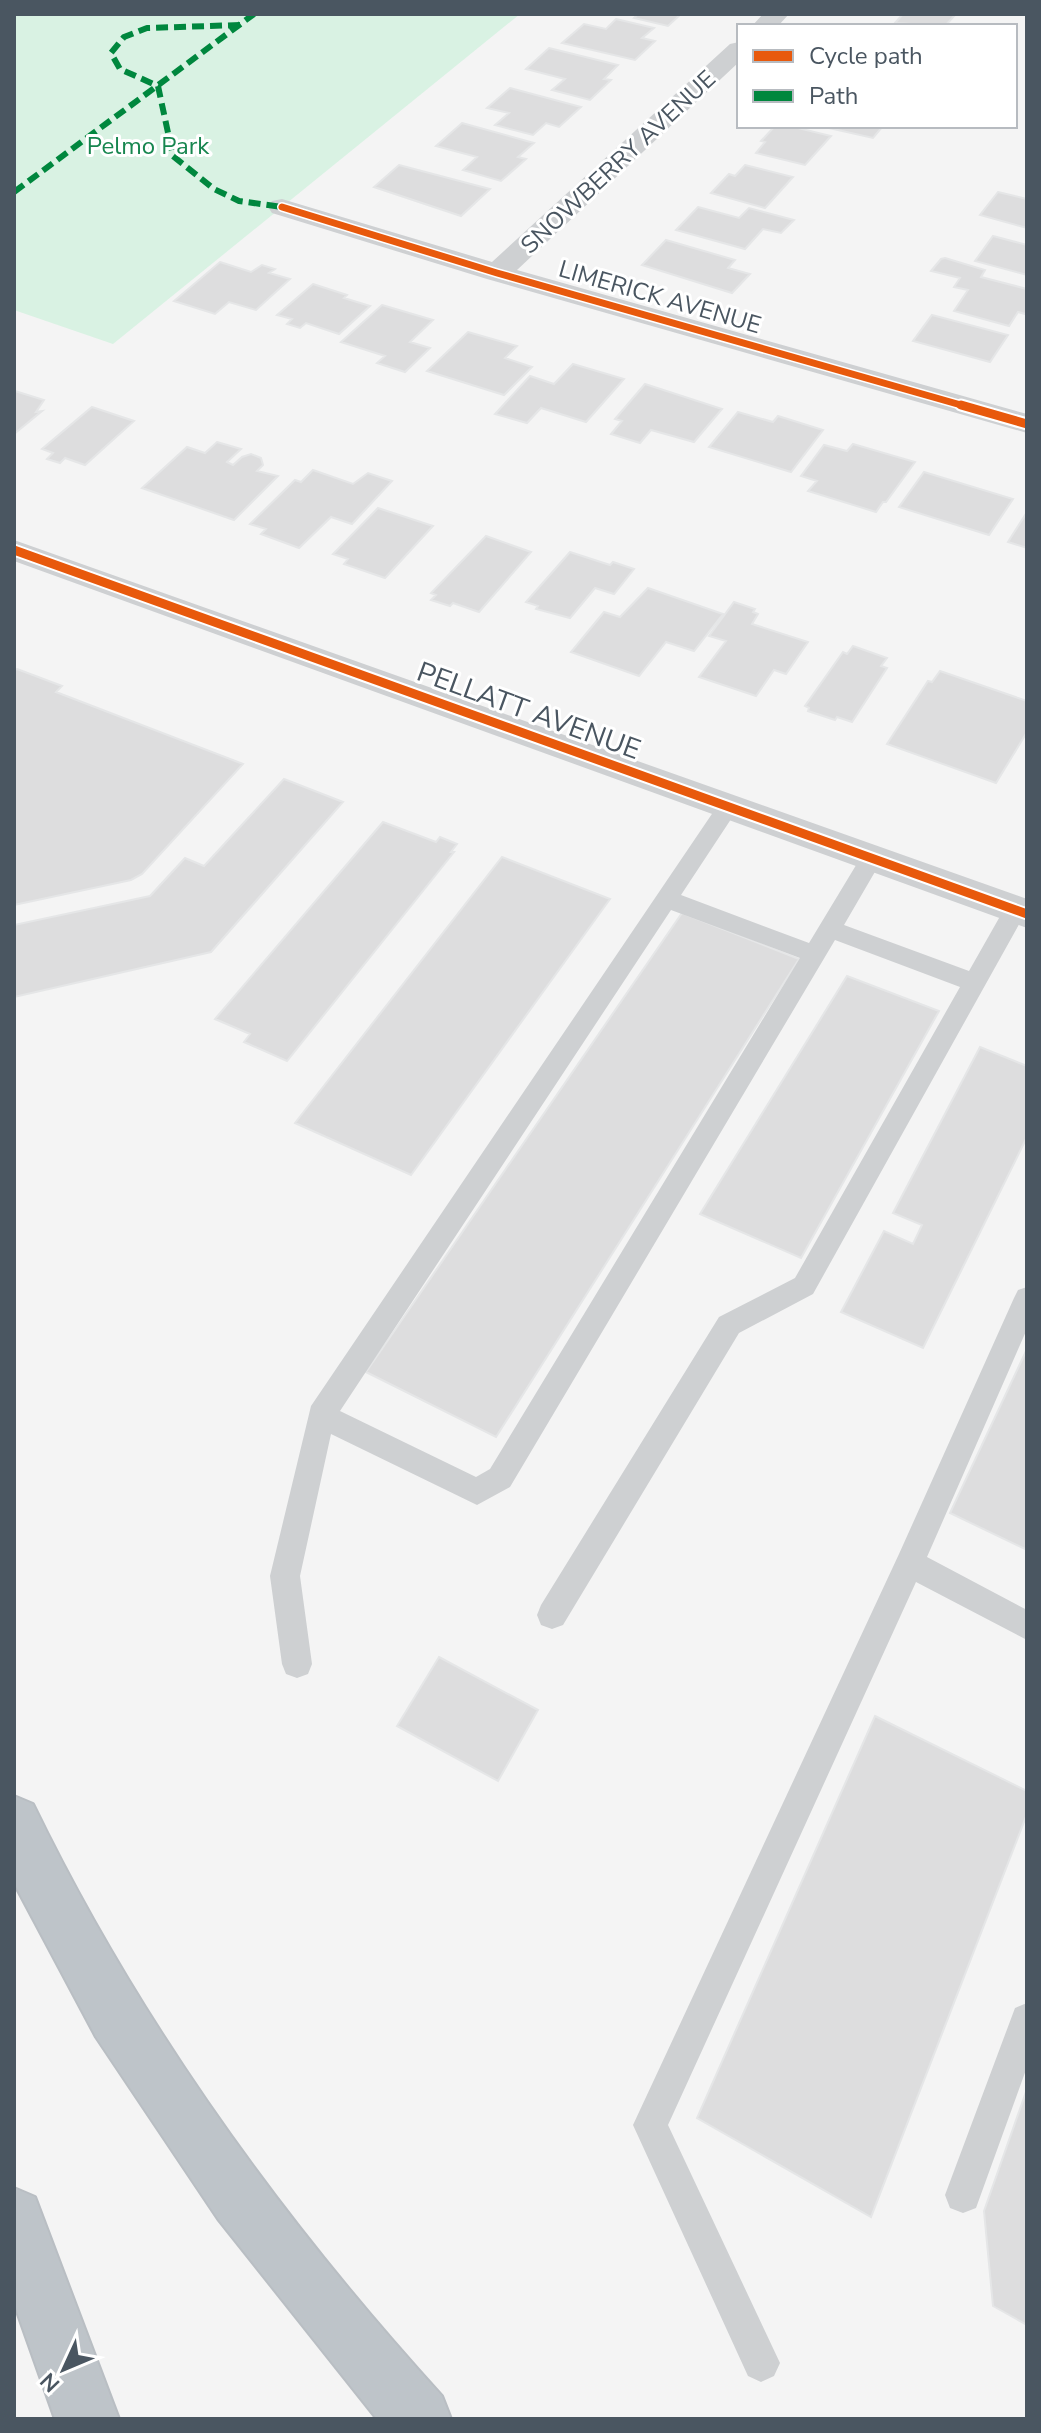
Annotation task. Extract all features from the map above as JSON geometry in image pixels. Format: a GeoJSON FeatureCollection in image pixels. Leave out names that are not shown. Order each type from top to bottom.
{"type":"FeatureCollection","features":[{"type":"Feature","properties":{"kind":"highway"},"geometry":{"type":"LineString","coordinates":[[14,1823],[38,1877],[87,1970],[180,2116],[272,2242],[419,2419]]}},
{"type":"Feature","properties":{"kind":"highway"},"geometry":{"type":"LineString","coordinates":[[14,2218],[87,2419]]}},
{"type":"Feature","properties":{"kind":"street","name":"SNOWBERRY AVENUE"},"geometry":{"type":"LineString","coordinates":[[497,273],[737,51]]}},
{"type":"Feature","properties":{"kind":"street","name":"LIMERICK AVENUE"},"geometry":{"type":"LineString","coordinates":[[282,207],[497,273],[1027,424]]}},
{"type":"Feature","properties":{"kind":"street","name":"PELLATT AVENUE"},"geometry":{"type":"LineString","coordinates":[[14,550],[1021,912]]}},
{"type":"Feature","properties":{"kind":"lane"},"geometry":{"type":"LineString","coordinates":[[297,1664],[285,1576],[321,1415],[728,807]]}},
{"type":"Feature","properties":{"kind":"lane"},"geometry":{"type":"LineString","coordinates":[[321,1415],[477,1492],[500,1478],[872,858]]}},
{"type":"Feature","properties":{"kind":"lane"},"geometry":{"type":"LineString","coordinates":[[667,899],[815,954]]}},
{"type":"Feature","properties":{"kind":"lane"},"geometry":{"type":"LineString","coordinates":[[552,1615],[729,1325],[804,1286],[975,983],[1021,912]]}},
{"type":"Feature","properties":{"kind":"lane"},"geometry":{"type":"LineString","coordinates":[[830,929],[975,983]]}},
{"type":"Feature","properties":{"kind":"lane"},"geometry":{"type":"LineString","coordinates":[[761,2363],[650,2125],[910,1563],[1027,1298]]}},
{"type":"Feature","properties":{"kind":"lane"},"geometry":{"type":"LineString","coordinates":[[910,1563],[1027,1626]]}},
{"type":"Feature","properties":{"kind":"lane"},"geometry":{"type":"LineString","coordinates":[[963,2195],[1027,2020]]}},
{"type":"Feature","properties":{"kind":"green space","name":"Pelmo Park"},"geometry":{"type":"Polygon","coordinates":[[[14,14],[520,14],[113,344],[14,310],[14,14]]]}},
{"type":"Feature","properties":{"kind":"building"},"geometry":{"type":"Polygon","coordinates":[[[638,14],[681,14],[668,26],[634,18],[638,14]]]}},
{"type":"Feature","properties":{"kind":"building"},"geometry":{"type":"Polygon","coordinates":[[[903,14],[956,14],[947,24],[895,23],[903,14]]]}},
{"type":"Feature","properties":{"kind":"building"},"geometry":{"type":"Polygon","coordinates":[[[616,19],[654,28],[642,38],[655,41],[635,60],[562,43],[584,24],[606,29],[616,19]]]}},
{"type":"Feature","properties":{"kind":"building"},"geometry":{"type":"Polygon","coordinates":[[[549,48],[618,65],[604,79],[611,80],[590,100],[552,90],[565,79],[526,69],[549,48]]]}},
{"type":"Feature","properties":{"kind":"building"},"geometry":{"type":"Polygon","coordinates":[[[510,88],[581,107],[559,127],[546,123],[533,135],[495,125],[509,113],[487,108],[510,88]]]}},
{"type":"Feature","properties":{"kind":"building"},"geometry":{"type":"Polygon","coordinates":[[[462,123],[534,143],[518,157],[526,159],[501,181],[463,170],[477,157],[436,146],[462,123]]]}},
{"type":"Feature","properties":{"kind":"building"},"geometry":{"type":"Polygon","coordinates":[[[773,128],[798,128],[831,136],[805,165],[756,153],[765,142],[761,141],[773,128]]]}},
{"type":"Feature","properties":{"kind":"building"},"geometry":{"type":"Polygon","coordinates":[[[829,128],[881,128],[873,138],[829,128]]]}},
{"type":"Feature","properties":{"kind":"building"},"geometry":{"type":"Polygon","coordinates":[[[399,165],[490,189],[461,216],[374,187],[399,165]]]}},
{"type":"Feature","properties":{"kind":"building"},"geometry":{"type":"Polygon","coordinates":[[[745,165],[793,177],[765,208],[711,193],[729,174],[735,176],[745,165]]]}},
{"type":"Feature","properties":{"kind":"building"},"geometry":{"type":"Polygon","coordinates":[[[998,192],[1027,199],[1027,228],[980,215],[998,192]]]}},
{"type":"Feature","properties":{"kind":"building"},"geometry":{"type":"Polygon","coordinates":[[[698,207],[739,218],[749,208],[794,220],[781,233],[763,229],[745,249],[676,230],[698,207]]]}},
{"type":"Feature","properties":{"kind":"building"},"geometry":{"type":"Polygon","coordinates":[[[993,236],[1027,245],[1027,275],[975,261],[993,236]]]}},
{"type":"Feature","properties":{"kind":"building"},"geometry":{"type":"Polygon","coordinates":[[[666,240],[735,260],[728,268],[750,274],[732,293],[642,265],[666,240]]]}},
{"type":"Feature","properties":{"kind":"building"},"geometry":{"type":"Polygon","coordinates":[[[945,258],[985,270],[981,277],[1027,289],[1025,314],[1018,312],[1009,326],[954,311],[968,290],[954,287],[960,278],[931,271],[945,258]]]}},
{"type":"Feature","properties":{"kind":"building"},"geometry":{"type":"Polygon","coordinates":[[[220,262],[251,272],[262,265],[275,269],[269,273],[290,279],[256,310],[229,302],[215,314],[174,301],[220,262]]]}},
{"type":"Feature","properties":{"kind":"building"},"geometry":{"type":"Polygon","coordinates":[[[313,284],[370,306],[339,334],[306,323],[300,328],[287,324],[292,319],[277,315],[313,284]]]}},
{"type":"Feature","properties":{"kind":"building"},"geometry":{"type":"Polygon","coordinates":[[[382,305],[433,320],[410,342],[430,348],[405,372],[377,363],[385,356],[341,342],[382,305]]]}},
{"type":"Feature","properties":{"kind":"building"},"geometry":{"type":"Polygon","coordinates":[[[932,315],[1008,335],[990,362],[913,341],[932,315]]]}},
{"type":"Feature","properties":{"kind":"building"},"geometry":{"type":"Polygon","coordinates":[[[468,332],[517,346],[505,358],[532,367],[504,395],[427,371],[468,332]]]}},
{"type":"Feature","properties":{"kind":"building"},"geometry":{"type":"Polygon","coordinates":[[[573,364],[624,379],[586,422],[541,408],[527,423],[495,414],[530,376],[554,384],[573,364]]]}},
{"type":"Feature","properties":{"kind":"building"},"geometry":{"type":"Polygon","coordinates":[[[645,384],[722,409],[694,442],[651,430],[640,443],[611,434],[622,421],[615,419],[645,384]]]}},
{"type":"Feature","properties":{"kind":"building"},"geometry":{"type":"Polygon","coordinates":[[[15,391],[44,400],[36,412],[42,411],[14,434],[15,391]]]}},
{"type":"Feature","properties":{"kind":"building"},"geometry":{"type":"Polygon","coordinates":[[[92,407],[134,421],[85,465],[65,458],[60,463],[47,459],[53,453],[42,449],[92,407]]]}},
{"type":"Feature","properties":{"kind":"building"},"geometry":{"type":"Polygon","coordinates":[[[738,412],[773,422],[778,416],[823,430],[791,472],[709,447],[738,412]]]}},
{"type":"Feature","properties":{"kind":"building"},"geometry":{"type":"Polygon","coordinates":[[[217,442],[241,449],[227,462],[233,465],[251,454],[261,458],[263,465],[257,471],[278,476],[234,520],[142,488],[187,447],[205,453],[217,442]]]}},
{"type":"Feature","properties":{"kind":"building"},"geometry":{"type":"Polygon","coordinates":[[[853,444],[915,462],[876,512],[808,491],[817,481],[801,476],[824,445],[847,451],[853,444]]]}},
{"type":"Feature","properties":{"kind":"building"},"geometry":{"type":"Polygon","coordinates":[[[313,470],[353,484],[368,473],[392,481],[352,524],[331,517],[299,548],[261,534],[266,529],[250,524],[295,480],[301,482],[313,470]]]}},
{"type":"Feature","properties":{"kind":"building"},"geometry":{"type":"Polygon","coordinates":[[[924,472],[1013,499],[989,535],[899,507],[924,472]]]}},
{"type":"Feature","properties":{"kind":"building"},"geometry":{"type":"Polygon","coordinates":[[[378,508],[433,526],[385,578],[344,564],[348,559],[333,554],[378,508]]]}},
{"type":"Feature","properties":{"kind":"building"},"geometry":{"type":"Polygon","coordinates":[[[1027,512],[1027,548],[1008,542],[1027,512]]]}},
{"type":"Feature","properties":{"kind":"building"},"geometry":{"type":"Polygon","coordinates":[[[486,536],[531,552],[479,612],[453,603],[450,606],[431,600],[436,595],[431,593],[486,536]]]}},
{"type":"Feature","properties":{"kind":"building"},"geometry":{"type":"Polygon","coordinates":[[[570,552],[634,569],[614,594],[595,588],[570,618],[536,609],[538,606],[526,602],[570,552]]]}},
{"type":"Feature","properties":{"kind":"building"},"geometry":{"type":"Polygon","coordinates":[[[648,588],[723,614],[694,651],[666,642],[639,676],[571,652],[604,612],[620,617],[648,588]]]}},
{"type":"Feature","properties":{"kind":"building"},"geometry":{"type":"Polygon","coordinates":[[[734,602],[755,609],[753,612],[758,614],[752,624],[808,642],[786,674],[774,670],[756,696],[699,677],[726,641],[709,636],[734,602]]]}},
{"type":"Feature","properties":{"kind":"building"},"geometry":{"type":"Polygon","coordinates":[[[853,646],[887,658],[881,666],[887,668],[852,722],[808,711],[809,708],[805,706],[843,652],[847,654],[853,646]]]}},
{"type":"Feature","properties":{"kind":"building"},"geometry":{"type":"Polygon","coordinates":[[[17,669],[62,686],[56,692],[243,764],[142,874],[131,880],[14,905],[14,671],[17,669]]]}},
{"type":"Feature","properties":{"kind":"building"},"geometry":{"type":"Polygon","coordinates":[[[940,671],[1027,701],[1027,732],[996,783],[887,744],[928,681],[932,682],[940,671]]]}},
{"type":"Feature","properties":{"kind":"building"},"geometry":{"type":"Polygon","coordinates":[[[284,779],[343,802],[211,952],[14,997],[14,925],[150,896],[185,858],[204,866],[284,779]]]}},
{"type":"Feature","properties":{"kind":"building"},"geometry":{"type":"Polygon","coordinates":[[[383,822],[436,842],[440,837],[457,844],[451,852],[454,852],[287,1061],[244,1042],[250,1034],[215,1019],[383,822]]]}},
{"type":"Feature","properties":{"kind":"building"},"geometry":{"type":"Polygon","coordinates":[[[502,857],[610,899],[411,1175],[295,1123],[502,857]]]}},
{"type":"Feature","properties":{"kind":"building"},"geometry":{"type":"Polygon","coordinates":[[[682,913],[799,959],[496,1437],[366,1372],[682,913]]]}},
{"type":"Feature","properties":{"kind":"building"},"geometry":{"type":"Polygon","coordinates":[[[847,976],[939,1011],[801,1258],[700,1214],[847,976]]]}},
{"type":"Feature","properties":{"kind":"building"},"geometry":{"type":"Polygon","coordinates":[[[980,1047],[1027,1066],[1027,1137],[923,1348],[841,1312],[884,1231],[913,1244],[922,1225],[893,1213],[980,1047]]]}},
{"type":"Feature","properties":{"kind":"building"},"geometry":{"type":"Polygon","coordinates":[[[1027,1349],[1027,1550],[950,1513],[1027,1349]]]}},
{"type":"Feature","properties":{"kind":"building"},"geometry":{"type":"Polygon","coordinates":[[[439,1657],[538,1710],[498,1781],[397,1726],[439,1657]]]}},
{"type":"Feature","properties":{"kind":"building"},"geometry":{"type":"Polygon","coordinates":[[[875,1716],[1027,1791],[1027,1814],[871,2217],[697,2118],[875,1716]]]}},
{"type":"Feature","properties":{"kind":"building"},"geometry":{"type":"Polygon","coordinates":[[[1027,2089],[1027,2325],[993,2306],[984,2211],[1027,2089]]]}},
{"type":"Feature","properties":{"kind":"marked path"},"geometry":{"type":"LineString","coordinates":[[14,192],[254,14]]}},
{"type":"Feature","properties":{"kind":"marked path"},"geometry":{"type":"LineString","coordinates":[[240,25],[147,28],[124,37],[111,53],[120,69],[158,86],[173,156],[214,189],[239,201],[282,207]]}},
{"type":"Feature","properties":{"kind":"cycle path"},"geometry":{"type":"LineString","coordinates":[[282,207],[497,273],[1027,424]]}},
{"type":"Feature","properties":{"kind":"cycle path"},"geometry":{"type":"LineString","coordinates":[[14,550],[1027,914]]}}]}
